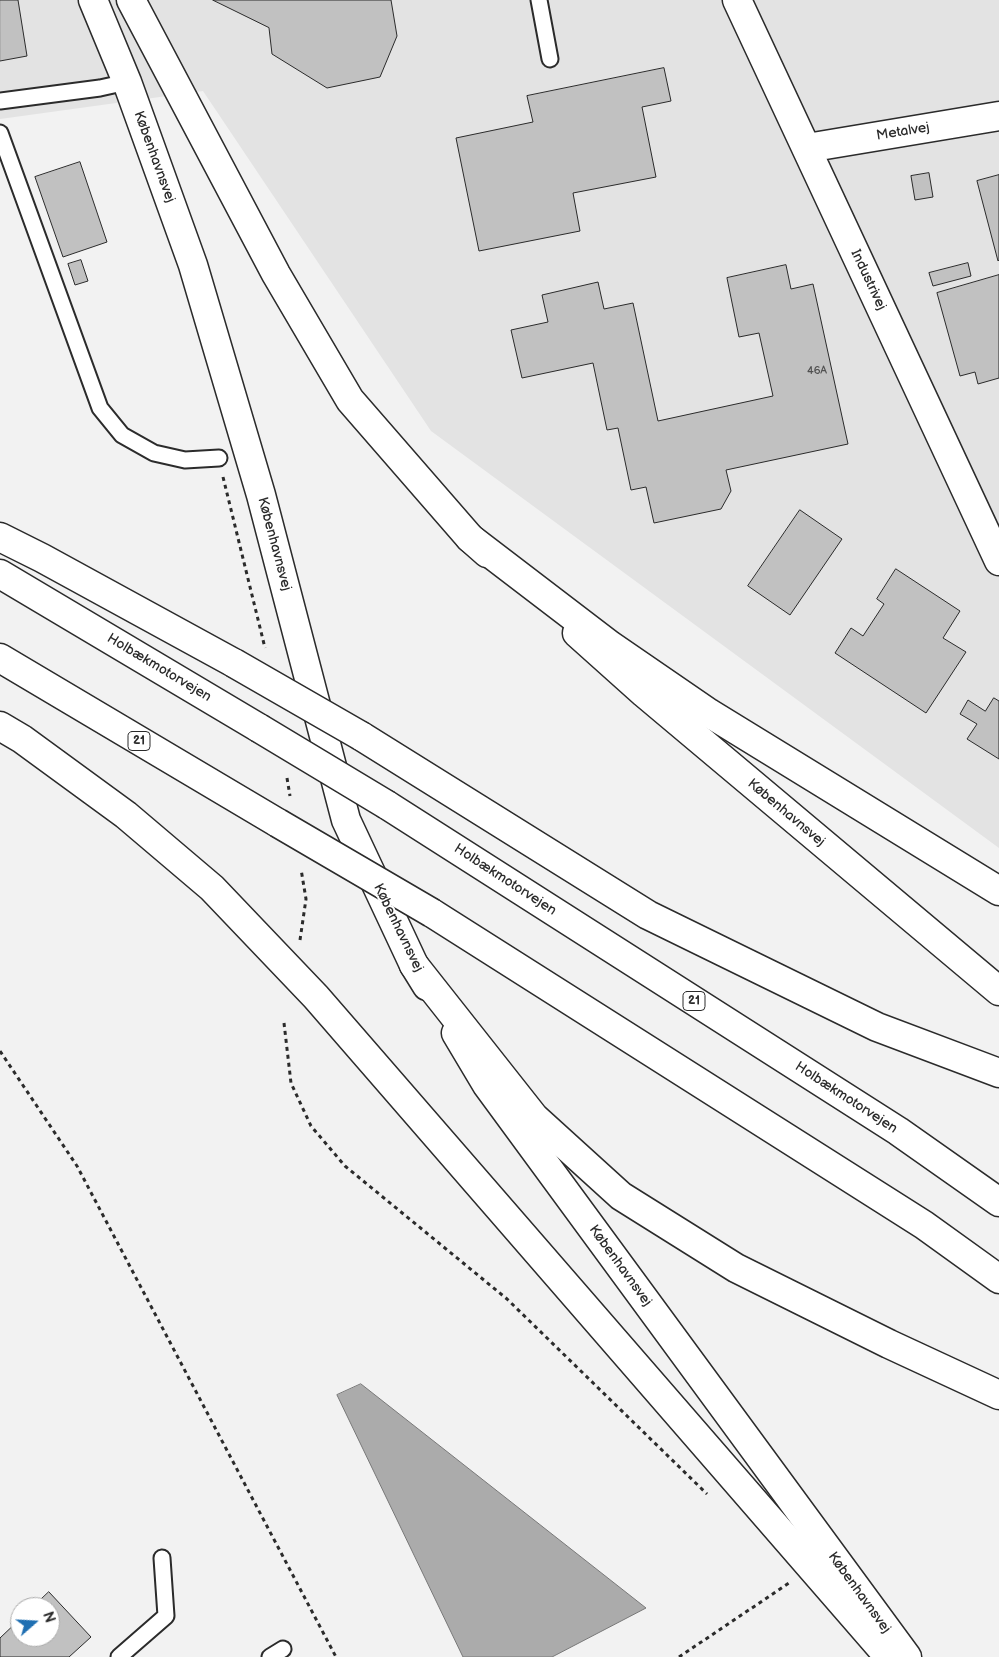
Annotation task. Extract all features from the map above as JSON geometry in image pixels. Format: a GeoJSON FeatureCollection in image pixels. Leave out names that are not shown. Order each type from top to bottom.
{"type":"FeatureCollection","features":[{"type":"Feature","properties":{"kind":"main road","name":"Københavnsvej"},"geometry":{"type":"LineString","coordinates":[[93,0],[127,82],[193,265],[258,485],[346,820],[414,965],[487,1085],[907,1657]]}},
{"type":"Feature","properties":{"kind":"main road","name":"Københavnsvej"},"geometry":{"type":"LineString","coordinates":[[131,0],[276,274],[350,400],[470,538],[644,693],[999,992]]}},
{"type":"Feature","properties":{"kind":"main road","name":"Industrivej"},"geometry":{"type":"LineString","coordinates":[[737,0],[999,561]]}},
{"type":"Feature","properties":{"kind":"main road","name":"Metalvej"},"geometry":{"type":"LineString","coordinates":[[807,148],[999,116]]}},
{"type":"Feature","properties":{"kind":"main road"},"geometry":{"type":"LineString","coordinates":[[0,537],[234,663],[361,736],[648,915],[877,1027],[999,1073]]}},
{"type":"Feature","properties":{"kind":"main road"},"geometry":{"type":"LineString","coordinates":[[470,538],[610,645],[709,713],[999,891]]}},
{"type":"Feature","properties":{"kind":"main road","name":"Holbækmotorvejen"},"geometry":{"type":"LineString","coordinates":[[0,574],[387,805],[898,1131],[999,1202]]}},
{"type":"Feature","properties":{"kind":"main road","name":"21"},"geometry":{"type":"LineString","coordinates":[[0,658],[432,913],[924,1226],[999,1279]]}},
{"type":"Feature","properties":{"kind":"main road"},"geometry":{"type":"LineString","coordinates":[[0,726],[22,739],[126,815],[218,895],[322,1004],[889,1657]]}},
{"type":"Feature","properties":{"kind":"main road"},"geometry":{"type":"LineString","coordinates":[[414,965],[534,1117],[621,1196],[736,1268],[889,1344],[999,1395]]}},
{"type":"Feature","properties":{"kind":"lane"},"geometry":{"type":"LineString","coordinates":[[539,0],[550,59]]}},
{"type":"Feature","properties":{"kind":"lane"},"geometry":{"type":"LineString","coordinates":[[0,101],[127,82]]}},
{"type":"Feature","properties":{"kind":"lane"},"geometry":{"type":"LineString","coordinates":[[0,134],[100,408],[122,434],[154,453],[185,460],[219,458]]}},
{"type":"Feature","properties":{"kind":"lane"},"geometry":{"type":"LineString","coordinates":[[119,1657],[166,1616],[162,1558]]}},
{"type":"Feature","properties":{"kind":"path"},"geometry":{"type":"LineString","coordinates":[[284,1023],[291,1083],[312,1126],[345,1166],[507,1299],[709,1495]]}},
{"type":"Feature","properties":{"kind":"path"},"geometry":{"type":"LineString","coordinates":[[0,1051],[77,1166],[336,1657]]}},
{"type":"Feature","properties":{"kind":"path"},"geometry":{"type":"LineString","coordinates":[[679,1657],[796,1579]]}},
{"type":"Feature","properties":{"kind":"shaded area"},"geometry":{"type":"Polygon","coordinates":[[[0,0],[999,0],[999,848],[431,431],[203,91],[0,119],[0,0]]]}},
{"type":"Feature","properties":{"kind":"shaded area"},"geometry":{"type":"Polygon","coordinates":[[[361,1384],[646,1608],[552,1657],[463,1657],[337,1395],[361,1384]]]}},
{"type":"Feature","properties":{"kind":"building"},"geometry":{"type":"Polygon","coordinates":[[[0,0],[18,0],[27,56],[0,61],[0,0]]]}},
{"type":"Feature","properties":{"kind":"building"},"geometry":{"type":"Polygon","coordinates":[[[213,0],[391,0],[397,36],[380,77],[327,88],[272,54],[269,28],[213,0]]]}},
{"type":"Feature","properties":{"kind":"building"},"geometry":{"type":"Polygon","coordinates":[[[664,68],[671,101],[642,107],[656,177],[573,193],[580,231],[479,251],[456,138],[533,122],[527,96],[664,68]]]}},
{"type":"Feature","properties":{"kind":"building"},"geometry":{"type":"Polygon","coordinates":[[[80,162],[107,242],[63,257],[35,177],[80,162]]]}},
{"type":"Feature","properties":{"kind":"building"},"geometry":{"type":"Polygon","coordinates":[[[929,173],[933,197],[915,200],[911,176],[929,173]]]}},
{"type":"Feature","properties":{"kind":"building"},"geometry":{"type":"Polygon","coordinates":[[[999,175],[999,260],[998,261],[977,181],[999,175]]]}},
{"type":"Feature","properties":{"kind":"building"},"geometry":{"type":"Polygon","coordinates":[[[81,260],[88,281],[75,285],[68,264],[81,260]]]}},
{"type":"Feature","properties":{"kind":"building"},"geometry":{"type":"Polygon","coordinates":[[[968,263],[971,276],[933,286],[929,273],[968,263]]]}},
{"type":"Feature","properties":{"kind":"building"},"geometry":{"type":"Polygon","coordinates":[[[786,265],[791,289],[813,284],[848,444],[726,470],[731,491],[721,509],[654,523],[646,487],[631,490],[618,428],[607,430],[593,363],[522,378],[511,330],[548,322],[542,295],[598,282],[604,309],[633,303],[658,421],[773,396],[759,333],[739,337],[727,278],[786,265]]]}},
{"type":"Feature","properties":{"kind":"building"},"geometry":{"type":"Polygon","coordinates":[[[999,275],[999,378],[978,384],[975,372],[960,376],[937,293],[999,275]]]}},
{"type":"Feature","properties":{"kind":"building"},"geometry":{"type":"Polygon","coordinates":[[[800,510],[842,539],[790,615],[748,586],[800,510]]]}},
{"type":"Feature","properties":{"kind":"building"},"geometry":{"type":"Polygon","coordinates":[[[896,569],[960,611],[943,638],[966,652],[926,713],[835,653],[851,628],[863,636],[884,604],[877,599],[896,569]]]}},
{"type":"Feature","properties":{"kind":"building"},"geometry":{"type":"Polygon","coordinates":[[[994,698],[999,701],[999,759],[967,739],[977,724],[960,714],[968,700],[985,711],[994,698]]]}},
{"type":"Feature","properties":{"kind":"building"},"geometry":{"type":"Polygon","coordinates":[[[49,1592],[54,1597],[44,1597],[49,1592]]]}},
{"type":"Feature","properties":{"kind":"building"},"geometry":{"type":"Polygon","coordinates":[[[60,1604],[91,1637],[69,1657],[0,1657],[0,1638],[10,1628],[10,1647],[60,1647],[60,1604]]]}}]}
